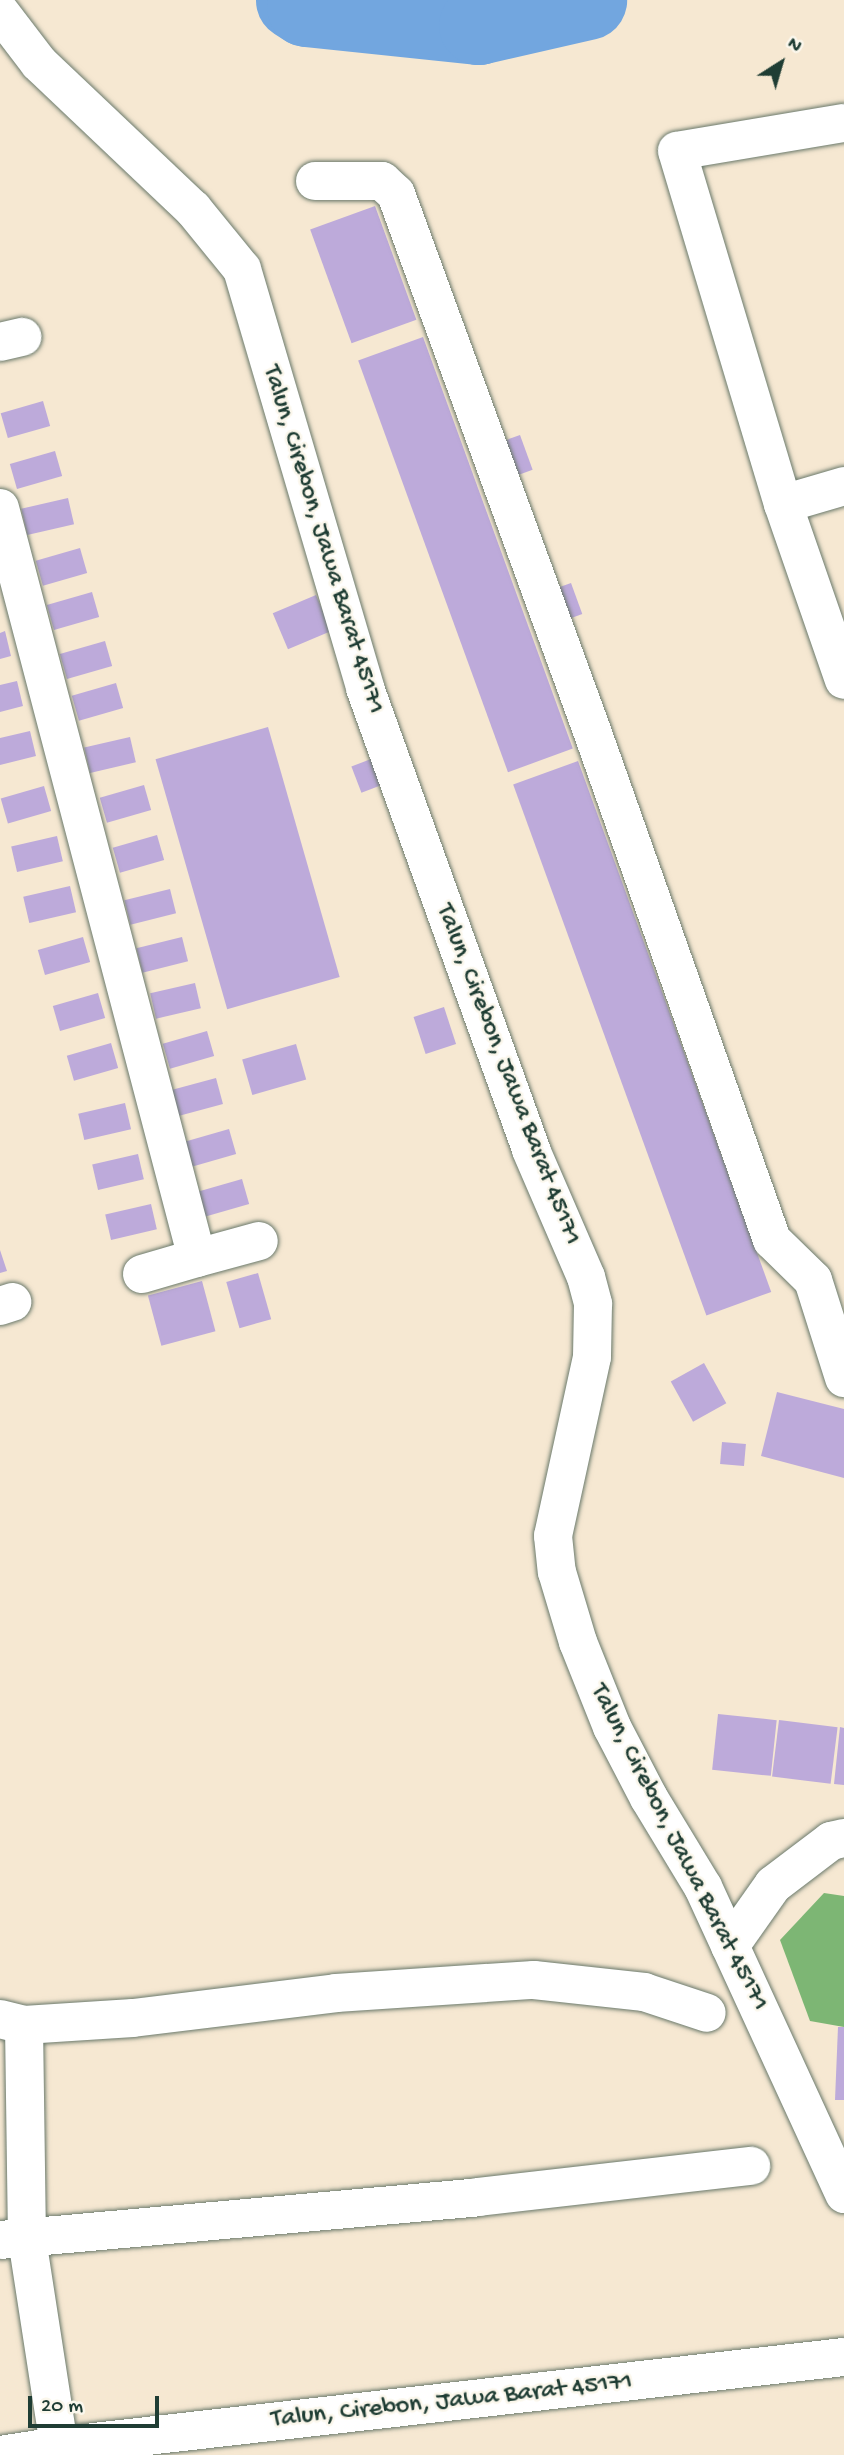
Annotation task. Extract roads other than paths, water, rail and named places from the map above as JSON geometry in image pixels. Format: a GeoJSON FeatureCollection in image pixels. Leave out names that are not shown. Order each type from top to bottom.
{"type":"FeatureCollection","features":[{"type":"Feature","properties":{"kind":"street","name":"Talun, Cirebon, Jawa Barat 45171"},"geometry":{"type":"LineString","coordinates":[[0,12],[39,64],[193,209],[242,269],[365,688],[531,1150],[586,1277],[593,1304],[595,1328],[592,1357],[553,1536],[561,1583],[578,1642],[612,1727],[649,1798],[703,1887],[844,2194]]}},
{"type":"Feature","properties":{"kind":"street"},"geometry":{"type":"LineString","coordinates":[[843,127],[677,151],[783,504],[844,680]]}},
{"type":"Feature","properties":{"kind":"street"},"geometry":{"type":"LineString","coordinates":[[315,181],[382,181],[396,194],[591,728],[772,1240],[813,1280],[844,1378]]}},
{"type":"Feature","properties":{"kind":"street"},"geometry":{"type":"LineString","coordinates":[[783,504],[844,486]]}},
{"type":"Feature","properties":{"kind":"street"},"geometry":{"type":"LineString","coordinates":[[0,508],[197,1258]]}},
{"type":"Feature","properties":{"kind":"street"},"geometry":{"type":"LineString","coordinates":[[142,1274],[259,1241]]}},
{"type":"Feature","properties":{"kind":"street"},"geometry":{"type":"LineString","coordinates":[[730,1946],[773,1885],[831,1841],[844,1838]]}},
{"type":"Feature","properties":{"kind":"street","name":"Talun, Cirebon, Jawa Barat 45171"},"geometry":{"type":"LineString","coordinates":[[707,2013],[644,1992],[534,1980],[336,1993],[133,2018],[12,2022],[13,2239],[59,2446],[844,2357]]}},
{"type":"Feature","properties":{"kind":"street"},"geometry":{"type":"LineString","coordinates":[[13,2239],[478,2197],[751,2166]]}},
{"type":"Feature","properties":{"kind":"street"},"geometry":{"type":"LineString","coordinates":[[0,2455],[59,2446]]}},
{"type":"Feature","properties":{"kind":"waterway"},"geometry":{"type":"LineString","coordinates":[[295,0],[306,7],[478,25],[587,0]]}}]}
